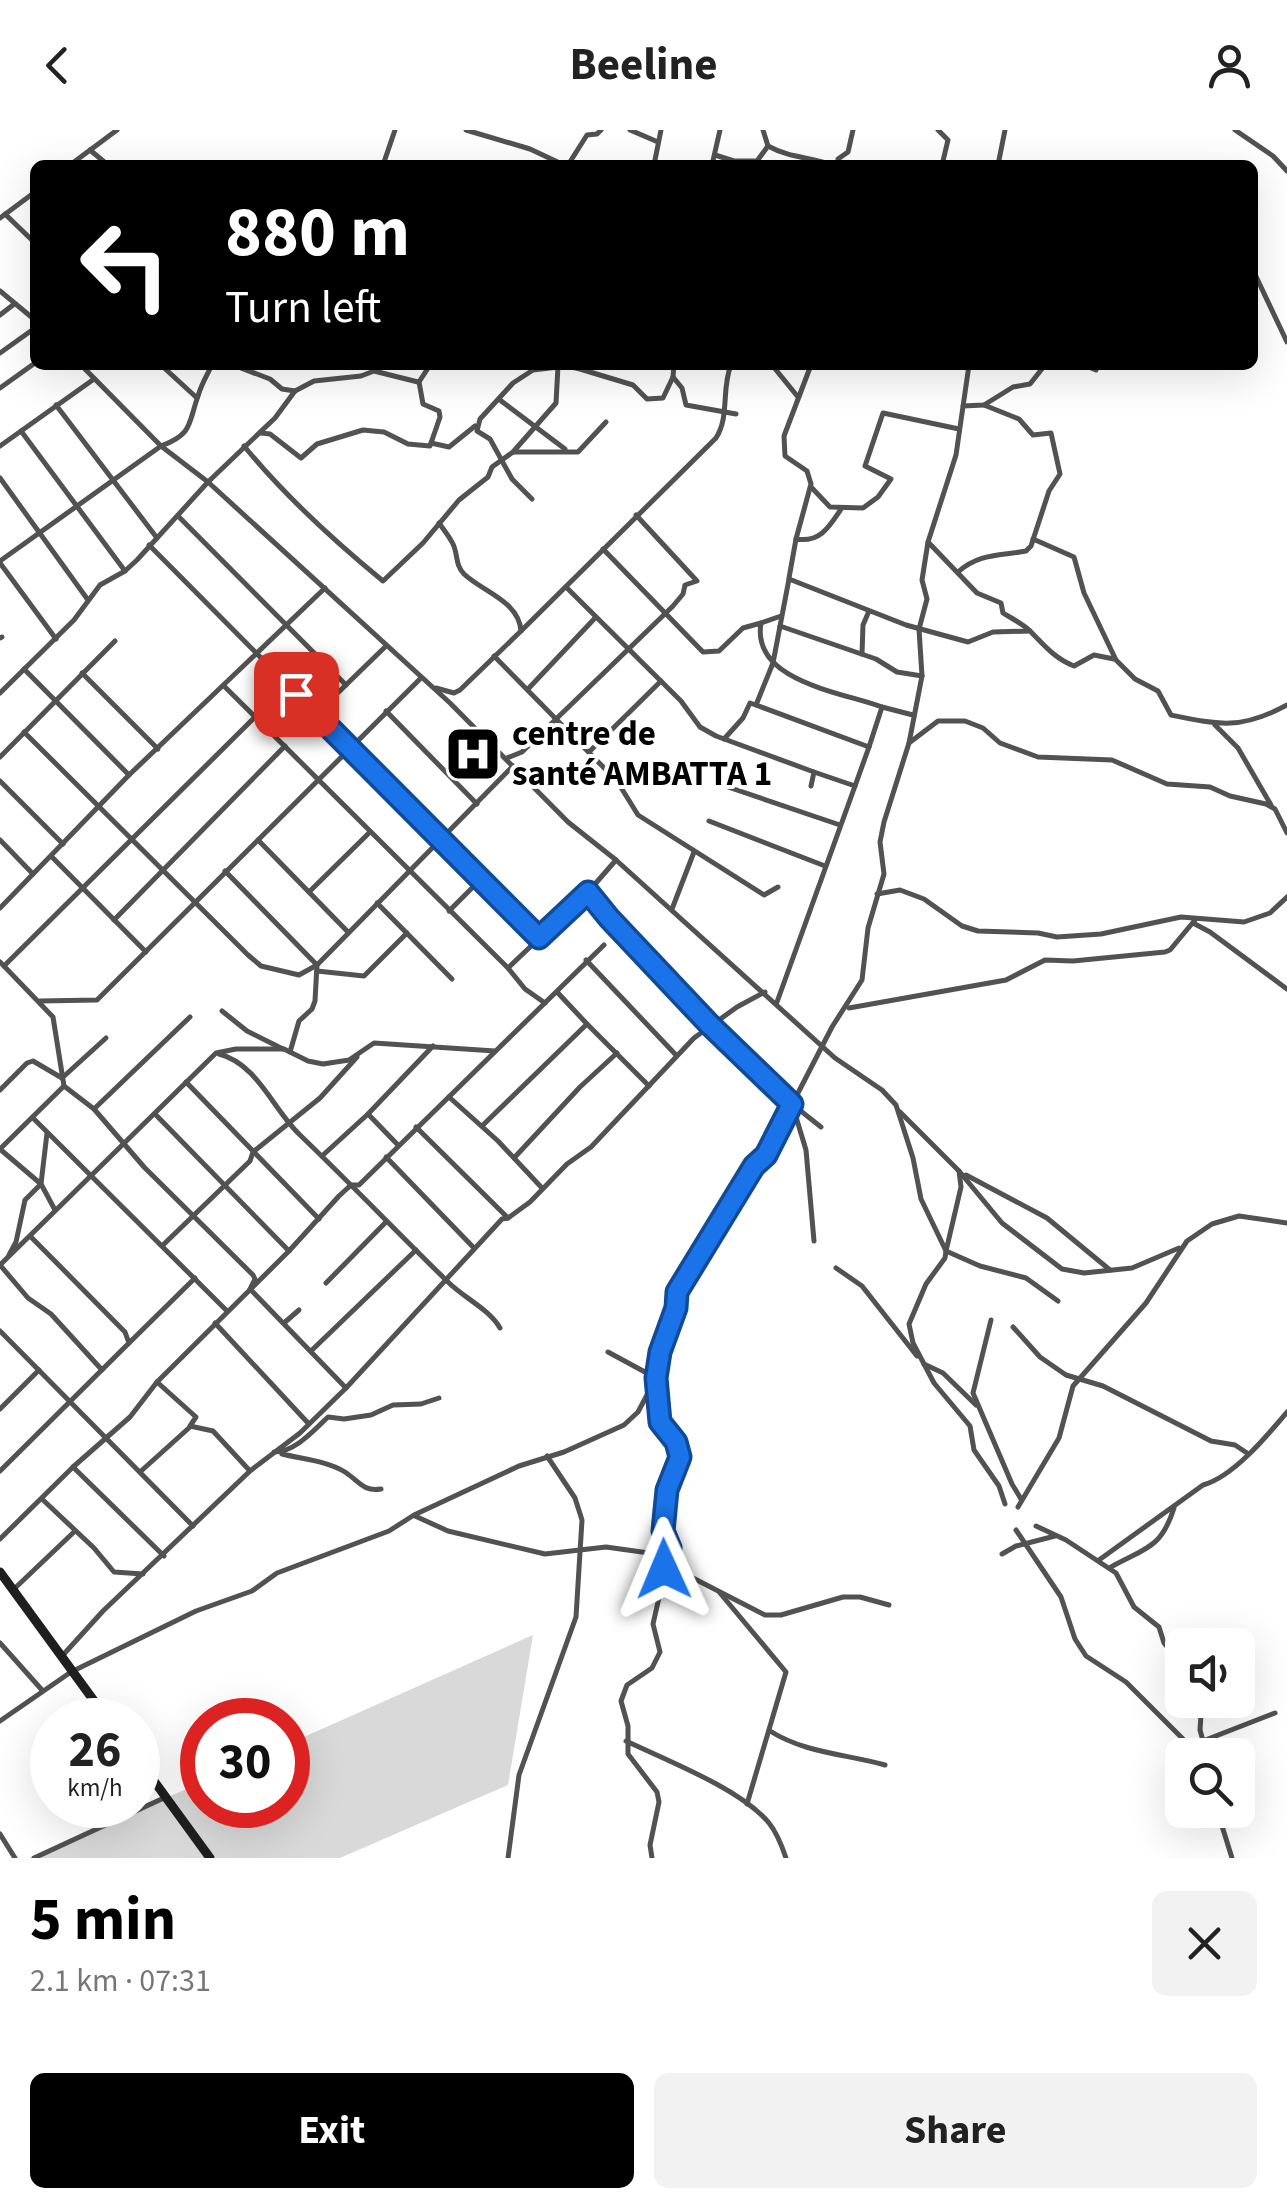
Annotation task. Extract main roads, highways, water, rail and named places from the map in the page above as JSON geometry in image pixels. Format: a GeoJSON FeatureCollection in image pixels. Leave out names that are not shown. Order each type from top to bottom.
{"type":"FeatureCollection","features":[{"type":"Feature","properties":{"kind":"place","name":"centre de santé AMBATTA 1"},"geometry":{"type":"Point","coordinates":[473,754]}}]}
